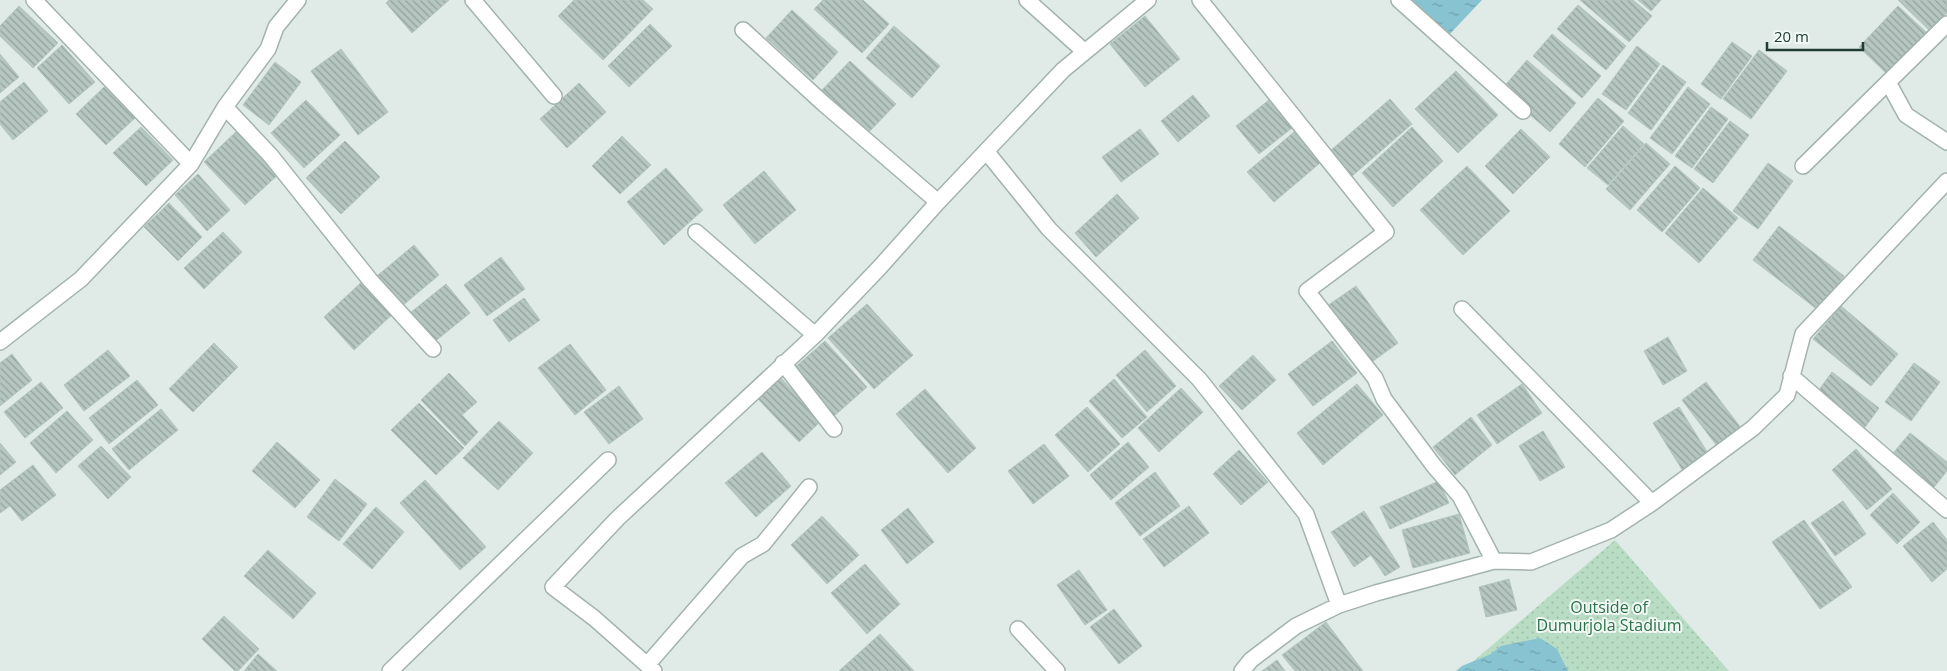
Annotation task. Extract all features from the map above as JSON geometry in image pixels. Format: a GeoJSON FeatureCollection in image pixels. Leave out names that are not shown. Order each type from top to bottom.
{"type":"FeatureCollection","features":[{"type":"Feature","properties":{"kind":"street"},"geometry":{"type":"LineString","coordinates":[[34,0],[191,164]]}},
{"type":"Feature","properties":{"kind":"street"},"geometry":{"type":"LineString","coordinates":[[0,342],[81,279],[191,164],[225,107],[268,49],[276,27],[298,0]]}},
{"type":"Feature","properties":{"kind":"street"},"geometry":{"type":"LineString","coordinates":[[473,0],[554,96]]}},
{"type":"Feature","properties":{"kind":"street"},"geometry":{"type":"LineString","coordinates":[[1027,0],[1084,52]]}},
{"type":"Feature","properties":{"kind":"street"},"geometry":{"type":"LineString","coordinates":[[809,487],[763,544],[742,556],[650,668],[594,618],[553,587],[617,519],[815,335],[1063,70],[1148,0]]}},
{"type":"Feature","properties":{"kind":"street"},"geometry":{"type":"LineString","coordinates":[[1200,0],[1386,232],[1306,291],[1375,378],[1384,399],[1434,466],[1460,496],[1494,561]]}},
{"type":"Feature","properties":{"kind":"street"},"geometry":{"type":"LineString","coordinates":[[1399,0],[1523,111]]}},
{"type":"Feature","properties":{"kind":"street"},"geometry":{"type":"LineString","coordinates":[[1803,166],[1947,24]]}},
{"type":"Feature","properties":{"kind":"street"},"geometry":{"type":"LineString","coordinates":[[744,30],[824,104],[938,202]]}},
{"type":"Feature","properties":{"kind":"street"},"geometry":{"type":"LineString","coordinates":[[1888,82],[1906,115],[1947,142]]}},
{"type":"Feature","properties":{"kind":"street"},"geometry":{"type":"LineString","coordinates":[[225,107],[272,156],[370,280],[433,349]]}},
{"type":"Feature","properties":{"kind":"street"},"geometry":{"type":"LineString","coordinates":[[986,151],[1049,229],[1199,379],[1306,514],[1339,606]]}},
{"type":"Feature","properties":{"kind":"street"},"geometry":{"type":"LineString","coordinates":[[1242,671],[1251,660],[1296,626],[1339,606],[1376,593],[1494,561],[1531,562],[1611,530],[1652,503],[1753,428],[1787,395],[1803,334],[1947,181]]}},
{"type":"Feature","properties":{"kind":"street"},"geometry":{"type":"LineString","coordinates":[[696,232],[815,335]]}},
{"type":"Feature","properties":{"kind":"street"},"geometry":{"type":"LineString","coordinates":[[1462,309],[1652,503]]}},
{"type":"Feature","properties":{"kind":"street"},"geometry":{"type":"LineString","coordinates":[[783,364],[834,429]]}},
{"type":"Feature","properties":{"kind":"street"},"geometry":{"type":"LineString","coordinates":[[1792,376],[1947,510]]}},
{"type":"Feature","properties":{"kind":"street"},"geometry":{"type":"LineString","coordinates":[[390,671],[608,460]]}},
{"type":"Feature","properties":{"kind":"street"},"geometry":{"type":"LineString","coordinates":[[1018,629],[1057,671]]}},
{"type":"Feature","properties":{"kind":"green space","name":"Outside of Dumurjola Stadium"},"geometry":{"type":"Polygon","coordinates":[[[1615,540],[1729,671],[1462,671],[1615,540]]]}},
{"type":"Feature","properties":{"kind":"water"},"geometry":{"type":"Polygon","coordinates":[[[1412,0],[1482,0],[1448,36],[1412,0]]]}},
{"type":"Feature","properties":{"kind":"water"},"geometry":{"type":"Polygon","coordinates":[[[1540,638],[1557,649],[1568,671],[1456,671],[1462,666],[1491,654],[1501,646],[1540,638]]]}},
{"type":"Feature","properties":{"kind":"building"},"geometry":{"type":"Polygon","coordinates":[[[389,0],[449,0],[412,33],[386,3],[389,0]]]}},
{"type":"Feature","properties":{"kind":"building"},"geometry":{"type":"Polygon","coordinates":[[[574,0],[643,0],[653,9],[603,60],[558,16],[574,0]]]}},
{"type":"Feature","properties":{"kind":"building"},"geometry":{"type":"Polygon","coordinates":[[[823,0],[863,0],[889,24],[862,53],[814,9],[823,0]]]}},
{"type":"Feature","properties":{"kind":"building"},"geometry":{"type":"Polygon","coordinates":[[[1580,0],[1633,0],[1652,16],[1629,42],[1580,0]]]}},
{"type":"Feature","properties":{"kind":"building"},"geometry":{"type":"Polygon","coordinates":[[[1638,0],[1661,0],[1651,11],[1638,0]]]}},
{"type":"Feature","properties":{"kind":"building"},"geometry":{"type":"Polygon","coordinates":[[[1898,0],[1947,0],[1947,13],[1930,31],[1898,0]]]}},
{"type":"Feature","properties":{"kind":"building"},"geometry":{"type":"Polygon","coordinates":[[[1578,5],[1626,46],[1606,70],[1557,29],[1578,5]]]}},
{"type":"Feature","properties":{"kind":"building"},"geometry":{"type":"Polygon","coordinates":[[[19,6],[58,43],[33,68],[0,36],[0,26],[19,6]]]}},
{"type":"Feature","properties":{"kind":"building"},"geometry":{"type":"Polygon","coordinates":[[[1898,6],[1926,32],[1887,74],[1859,47],[1898,6]]]}},
{"type":"Feature","properties":{"kind":"building"},"geometry":{"type":"Polygon","coordinates":[[[792,10],[838,52],[813,80],[766,38],[792,10]]]}},
{"type":"Feature","properties":{"kind":"building"},"geometry":{"type":"Polygon","coordinates":[[[1145,16],[1180,59],[1145,87],[1110,44],[1145,16]]]}},
{"type":"Feature","properties":{"kind":"building"},"geometry":{"type":"Polygon","coordinates":[[[650,24],[672,46],[629,87],[608,66],[650,24]]]}},
{"type":"Feature","properties":{"kind":"building"},"geometry":{"type":"Polygon","coordinates":[[[894,26],[940,66],[912,98],[866,58],[894,26]]]}},
{"type":"Feature","properties":{"kind":"building"},"geometry":{"type":"Polygon","coordinates":[[[1552,34],[1601,76],[1582,98],[1533,56],[1552,34]]]}},
{"type":"Feature","properties":{"kind":"building"},"geometry":{"type":"Polygon","coordinates":[[[1732,42],[1752,56],[1721,99],[1701,84],[1732,42]]]}},
{"type":"Feature","properties":{"kind":"building"},"geometry":{"type":"Polygon","coordinates":[[[62,45],[95,82],[69,104],[37,68],[62,45]]]}},
{"type":"Feature","properties":{"kind":"building"},"geometry":{"type":"Polygon","coordinates":[[[1637,46],[1660,64],[1626,110],[1602,94],[1637,46]]]}},
{"type":"Feature","properties":{"kind":"building"},"geometry":{"type":"Polygon","coordinates":[[[341,49],[388,112],[358,135],[311,71],[341,49]]]}},
{"type":"Feature","properties":{"kind":"building"},"geometry":{"type":"Polygon","coordinates":[[[1759,50],[1787,71],[1751,119],[1723,99],[1759,50]]]}},
{"type":"Feature","properties":{"kind":"building"},"geometry":{"type":"Polygon","coordinates":[[[0,54],[19,77],[0,93],[0,54]]]}},
{"type":"Feature","properties":{"kind":"building"},"geometry":{"type":"Polygon","coordinates":[[[1527,60],[1576,103],[1550,132],[1501,90],[1527,60]]]}},
{"type":"Feature","properties":{"kind":"building"},"geometry":{"type":"Polygon","coordinates":[[[850,61],[896,104],[865,136],[819,93],[850,61]]]}},
{"type":"Feature","properties":{"kind":"building"},"geometry":{"type":"Polygon","coordinates":[[[275,62],[301,82],[269,125],[243,105],[275,62]]]}},
{"type":"Feature","properties":{"kind":"building"},"geometry":{"type":"Polygon","coordinates":[[[1663,65],[1686,82],[1651,130],[1628,113],[1663,65]]]}},
{"type":"Feature","properties":{"kind":"building"},"geometry":{"type":"Polygon","coordinates":[[[1456,71],[1498,115],[1458,153],[1415,109],[1456,71]]]}},
{"type":"Feature","properties":{"kind":"building"},"geometry":{"type":"Polygon","coordinates":[[[24,82],[48,111],[13,140],[0,124],[0,102],[24,82]]]}},
{"type":"Feature","properties":{"kind":"building"},"geometry":{"type":"Polygon","coordinates":[[[579,83],[606,112],[567,148],[540,119],[579,83]]]}},
{"type":"Feature","properties":{"kind":"building"},"geometry":{"type":"Polygon","coordinates":[[[104,87],[135,118],[106,145],[76,114],[104,87]]]}},
{"type":"Feature","properties":{"kind":"building"},"geometry":{"type":"Polygon","coordinates":[[[1688,87],[1710,104],[1672,154],[1650,138],[1688,87]]]}},
{"type":"Feature","properties":{"kind":"building"},"geometry":{"type":"Polygon","coordinates":[[[1193,95],[1210,116],[1178,142],[1161,121],[1193,95]]]}},
{"type":"Feature","properties":{"kind":"building"},"geometry":{"type":"Polygon","coordinates":[[[1598,98],[1624,121],[1585,167],[1559,144],[1598,98]]]}},
{"type":"Feature","properties":{"kind":"building"},"geometry":{"type":"Polygon","coordinates":[[[1390,99],[1412,124],[1351,177],[1330,151],[1390,99]]]}},
{"type":"Feature","properties":{"kind":"building"},"geometry":{"type":"Polygon","coordinates":[[[306,100],[340,135],[304,168],[271,133],[306,100]]]}},
{"type":"Feature","properties":{"kind":"building"},"geometry":{"type":"Polygon","coordinates":[[[1269,100],[1292,128],[1259,154],[1236,126],[1269,100]]]}},
{"type":"Feature","properties":{"kind":"building"},"geometry":{"type":"Polygon","coordinates":[[[1711,107],[1728,119],[1692,168],[1675,156],[1711,107]]]}},
{"type":"Feature","properties":{"kind":"building"},"geometry":{"type":"Polygon","coordinates":[[[1730,121],[1749,135],[1713,183],[1694,169],[1730,121]]]}},
{"type":"Feature","properties":{"kind":"building"},"geometry":{"type":"Polygon","coordinates":[[[1623,126],[1644,144],[1608,185],[1587,168],[1623,126]]]}},
{"type":"Feature","properties":{"kind":"building"},"geometry":{"type":"Polygon","coordinates":[[[141,127],[173,160],[146,186],[113,153],[141,127]]]}},
{"type":"Feature","properties":{"kind":"building"},"geometry":{"type":"Polygon","coordinates":[[[1412,127],[1443,161],[1393,207],[1362,173],[1412,127]]]}},
{"type":"Feature","properties":{"kind":"building"},"geometry":{"type":"Polygon","coordinates":[[[239,129],[280,173],[245,205],[204,162],[239,129]]]}},
{"type":"Feature","properties":{"kind":"building"},"geometry":{"type":"Polygon","coordinates":[[[1140,129],[1159,154],[1121,182],[1102,157],[1140,129]]]}},
{"type":"Feature","properties":{"kind":"building"},"geometry":{"type":"Polygon","coordinates":[[[1521,129],[1550,157],[1513,194],[1485,166],[1521,129]]]}},
{"type":"Feature","properties":{"kind":"building"},"geometry":{"type":"Polygon","coordinates":[[[1294,132],[1320,163],[1274,202],[1247,172],[1294,132]]]}},
{"type":"Feature","properties":{"kind":"building"},"geometry":{"type":"Polygon","coordinates":[[[622,136],[651,165],[620,194],[592,166],[622,136]]]}},
{"type":"Feature","properties":{"kind":"building"},"geometry":{"type":"Polygon","coordinates":[[[345,141],[380,177],[341,214],[306,178],[345,141]]]}},
{"type":"Feature","properties":{"kind":"building"},"geometry":{"type":"Polygon","coordinates":[[[1646,143],[1670,164],[1630,210],[1606,189],[1646,143]]]}},
{"type":"Feature","properties":{"kind":"building"},"geometry":{"type":"Polygon","coordinates":[[[1768,163],[1793,181],[1758,229],[1733,211],[1768,163]]]}},
{"type":"Feature","properties":{"kind":"building"},"geometry":{"type":"Polygon","coordinates":[[[1467,166],[1510,211],[1463,255],[1420,210],[1467,166]]]}},
{"type":"Feature","properties":{"kind":"building"},"geometry":{"type":"Polygon","coordinates":[[[1675,166],[1700,188],[1662,232],[1637,210],[1675,166]]]}},
{"type":"Feature","properties":{"kind":"building"},"geometry":{"type":"Polygon","coordinates":[[[666,168],[703,210],[664,245],[627,202],[666,168]]]}},
{"type":"Feature","properties":{"kind":"building"},"geometry":{"type":"Polygon","coordinates":[[[764,171],[796,210],[755,244],[723,205],[764,171]]]}},
{"type":"Feature","properties":{"kind":"building"},"geometry":{"type":"Polygon","coordinates":[[[198,174],[230,210],[207,231],[175,195],[198,174]]]}},
{"type":"Feature","properties":{"kind":"building"},"geometry":{"type":"Polygon","coordinates":[[[1703,188],[1738,218],[1699,263],[1665,233],[1703,188]]]}},
{"type":"Feature","properties":{"kind":"building"},"geometry":{"type":"Polygon","coordinates":[[[1117,194],[1139,218],[1096,257],[1075,233],[1117,194]]]}},
{"type":"Feature","properties":{"kind":"building"},"geometry":{"type":"Polygon","coordinates":[[[169,203],[202,237],[178,261],[144,227],[169,203]]]}},
{"type":"Feature","properties":{"kind":"building"},"geometry":{"type":"Polygon","coordinates":[[[1779,226],[1844,276],[1818,310],[1753,260],[1779,226]]]}},
{"type":"Feature","properties":{"kind":"building"},"geometry":{"type":"Polygon","coordinates":[[[223,232],[242,252],[204,289],[184,268],[223,232]]]}},
{"type":"Feature","properties":{"kind":"building"},"geometry":{"type":"Polygon","coordinates":[[[414,245],[439,275],[402,306],[377,276],[414,245]]]}},
{"type":"Feature","properties":{"kind":"building"},"geometry":{"type":"Polygon","coordinates":[[[501,257],[525,289],[487,316],[464,285],[501,257]]]}},
{"type":"Feature","properties":{"kind":"building"},"geometry":{"type":"Polygon","coordinates":[[[366,278],[396,311],[354,350],[324,317],[366,278]]]}},
{"type":"Feature","properties":{"kind":"building"},"geometry":{"type":"Polygon","coordinates":[[[446,284],[470,313],[433,343],[410,313],[446,284]]]}},
{"type":"Feature","properties":{"kind":"building"},"geometry":{"type":"Polygon","coordinates":[[[1356,286],[1398,343],[1369,364],[1327,306],[1356,286]]]}},
{"type":"Feature","properties":{"kind":"building"},"geometry":{"type":"Polygon","coordinates":[[[524,298],[540,320],[509,342],[493,320],[524,298]]]}},
{"type":"Feature","properties":{"kind":"building"},"geometry":{"type":"Polygon","coordinates":[[[867,304],[913,355],[874,389],[828,338],[867,304]]]}},
{"type":"Feature","properties":{"kind":"building"},"geometry":{"type":"Polygon","coordinates":[[[1841,306],[1898,354],[1871,386],[1813,339],[1841,306]]]}},
{"type":"Feature","properties":{"kind":"building"},"geometry":{"type":"Polygon","coordinates":[[[1668,337],[1687,371],[1663,385],[1644,351],[1668,337]]]}},
{"type":"Feature","properties":{"kind":"building"},"geometry":{"type":"Polygon","coordinates":[[[825,341],[867,387],[834,416],[793,369],[825,341]]]}},
{"type":"Feature","properties":{"kind":"building"},"geometry":{"type":"Polygon","coordinates":[[[1332,341],[1357,373],[1313,406],[1288,374],[1332,341]]]}},
{"type":"Feature","properties":{"kind":"building"},"geometry":{"type":"Polygon","coordinates":[[[214,343],[238,367],[193,412],[169,389],[214,343]]]}},
{"type":"Feature","properties":{"kind":"building"},"geometry":{"type":"Polygon","coordinates":[[[570,344],[606,390],[575,415],[538,368],[570,344]]]}},
{"type":"Feature","properties":{"kind":"building"},"geometry":{"type":"Polygon","coordinates":[[[108,350],[130,376],[84,411],[64,385],[108,350]]]}},
{"type":"Feature","properties":{"kind":"building"},"geometry":{"type":"Polygon","coordinates":[[[1145,350],[1176,386],[1147,412],[1116,375],[1145,350]]]}},
{"type":"Feature","properties":{"kind":"building"},"geometry":{"type":"Polygon","coordinates":[[[12,354],[32,380],[0,406],[0,363],[12,354]]]}},
{"type":"Feature","properties":{"kind":"building"},"geometry":{"type":"Polygon","coordinates":[[[1253,355],[1276,380],[1242,410],[1219,386],[1253,355]]]}},
{"type":"Feature","properties":{"kind":"building"},"geometry":{"type":"Polygon","coordinates":[[[1914,363],[1940,382],[1911,421],[1885,402],[1914,363]]]}},
{"type":"Feature","properties":{"kind":"building"},"geometry":{"type":"Polygon","coordinates":[[[1832,372],[1879,408],[1863,430],[1816,394],[1832,372]]]}},
{"type":"Feature","properties":{"kind":"building"},"geometry":{"type":"Polygon","coordinates":[[[449,373],[477,402],[462,415],[478,432],[465,446],[421,400],[449,373]]]}},
{"type":"Feature","properties":{"kind":"building"},"geometry":{"type":"Polygon","coordinates":[[[780,377],[821,421],[799,442],[757,398],[780,377]]]}},
{"type":"Feature","properties":{"kind":"building"},"geometry":{"type":"Polygon","coordinates":[[[1114,379],[1147,417],[1122,438],[1089,401],[1114,379]]]}},
{"type":"Feature","properties":{"kind":"building"},"geometry":{"type":"Polygon","coordinates":[[[137,380],[158,405],[109,444],[89,418],[137,380]]]}},
{"type":"Feature","properties":{"kind":"building"},"geometry":{"type":"Polygon","coordinates":[[[41,382],[63,408],[25,438],[4,412],[41,382]]]}},
{"type":"Feature","properties":{"kind":"building"},"geometry":{"type":"Polygon","coordinates":[[[1706,382],[1741,428],[1717,446],[1682,400],[1706,382]]]}},
{"type":"Feature","properties":{"kind":"building"},"geometry":{"type":"Polygon","coordinates":[[[1357,384],[1383,415],[1323,465],[1297,433],[1357,384]]]}},
{"type":"Feature","properties":{"kind":"building"},"geometry":{"type":"Polygon","coordinates":[[[1522,384],[1542,413],[1497,444],[1477,415],[1522,384]]]}},
{"type":"Feature","properties":{"kind":"building"},"geometry":{"type":"Polygon","coordinates":[[[619,386],[643,419],[609,444],[584,412],[619,386]]]}},
{"type":"Feature","properties":{"kind":"building"},"geometry":{"type":"Polygon","coordinates":[[[1181,388],[1203,412],[1159,452],[1138,428],[1181,388]]]}},
{"type":"Feature","properties":{"kind":"building"},"geometry":{"type":"Polygon","coordinates":[[[925,389],[976,448],[948,473],[896,414],[925,389]]]}},
{"type":"Feature","properties":{"kind":"building"},"geometry":{"type":"Polygon","coordinates":[[[419,403],[464,448],[436,475],[391,430],[419,403]]]}},
{"type":"Feature","properties":{"kind":"building"},"geometry":{"type":"Polygon","coordinates":[[[1087,407],[1120,444],[1088,472],[1055,435],[1087,407]]]}},
{"type":"Feature","properties":{"kind":"building"},"geometry":{"type":"Polygon","coordinates":[[[1679,407],[1709,455],[1683,471],[1653,423],[1679,407]]]}},
{"type":"Feature","properties":{"kind":"building"},"geometry":{"type":"Polygon","coordinates":[[[161,409],[178,430],[129,470],[112,449],[161,409]]]}},
{"type":"Feature","properties":{"kind":"building"},"geometry":{"type":"Polygon","coordinates":[[[67,411],[93,440],[56,473],[30,443],[67,411]]]}},
{"type":"Feature","properties":{"kind":"building"},"geometry":{"type":"Polygon","coordinates":[[[1471,417],[1492,445],[1455,475],[1433,447],[1471,417]]]}},
{"type":"Feature","properties":{"kind":"building"},"geometry":{"type":"Polygon","coordinates":[[[499,421],[533,453],[498,490],[463,458],[499,421]]]}},
{"type":"Feature","properties":{"kind":"building"},"geometry":{"type":"Polygon","coordinates":[[[1543,431],[1565,467],[1540,481],[1519,446],[1543,431]]]}},
{"type":"Feature","properties":{"kind":"building"},"geometry":{"type":"Polygon","coordinates":[[[1910,433],[1947,462],[1947,471],[1931,491],[1889,458],[1910,433]]]}},
{"type":"Feature","properties":{"kind":"building"},"geometry":{"type":"Polygon","coordinates":[[[277,442],[320,480],[295,508],[252,471],[277,442]]]}},
{"type":"Feature","properties":{"kind":"building"},"geometry":{"type":"Polygon","coordinates":[[[1128,442],[1149,467],[1111,500],[1090,475],[1128,442]]]}},
{"type":"Feature","properties":{"kind":"building"},"geometry":{"type":"Polygon","coordinates":[[[0,443],[16,462],[0,475],[0,443]]]}},
{"type":"Feature","properties":{"kind":"building"},"geometry":{"type":"Polygon","coordinates":[[[1044,444],[1069,476],[1033,504],[1008,471],[1044,444]]]}},
{"type":"Feature","properties":{"kind":"building"},"geometry":{"type":"Polygon","coordinates":[[[101,446],[131,477],[108,499],[78,466],[101,446]]]}},
{"type":"Feature","properties":{"kind":"building"},"geometry":{"type":"Polygon","coordinates":[[[1856,449],[1892,489],[1867,510],[1832,470],[1856,449]]]}},
{"type":"Feature","properties":{"kind":"building"},"geometry":{"type":"Polygon","coordinates":[[[1239,450],[1268,482],[1241,505],[1213,474],[1239,450]]]}},
{"type":"Feature","properties":{"kind":"building"},"geometry":{"type":"Polygon","coordinates":[[[762,452],[791,486],[756,517],[725,483],[762,452]]]}},
{"type":"Feature","properties":{"kind":"building"},"geometry":{"type":"Polygon","coordinates":[[[33,465],[56,495],[22,521],[10,506],[0,513],[0,490],[33,465]]]}},
{"type":"Feature","properties":{"kind":"building"},"geometry":{"type":"Polygon","coordinates":[[[1155,472],[1180,506],[1140,536],[1115,503],[1155,472]]]}},
{"type":"Feature","properties":{"kind":"building"},"geometry":{"type":"Polygon","coordinates":[[[335,479],[367,504],[339,541],[307,517],[335,479]]]}},
{"type":"Feature","properties":{"kind":"building"},"geometry":{"type":"Polygon","coordinates":[[[425,480],[486,547],[460,570],[400,503],[425,480]]]}},
{"type":"Feature","properties":{"kind":"building"},"geometry":{"type":"Polygon","coordinates":[[[1439,481],[1449,503],[1390,529],[1380,507],[1439,481]]]}},
{"type":"Feature","properties":{"kind":"building"},"geometry":{"type":"Polygon","coordinates":[[[1893,493],[1920,522],[1897,544],[1870,515],[1893,493]]]}},
{"type":"Feature","properties":{"kind":"building"},"geometry":{"type":"Polygon","coordinates":[[[1843,501],[1866,534],[1835,556],[1811,523],[1843,501]]]}},
{"type":"Feature","properties":{"kind":"building"},"geometry":{"type":"Polygon","coordinates":[[[1189,506],[1209,533],[1164,567],[1143,539],[1189,506]]]}},
{"type":"Feature","properties":{"kind":"building"},"geometry":{"type":"Polygon","coordinates":[[[376,507],[404,532],[372,569],[343,544],[376,507]]]}},
{"type":"Feature","properties":{"kind":"building"},"geometry":{"type":"Polygon","coordinates":[[[908,508],[934,542],[907,564],[881,530],[908,508]]]}},
{"type":"Feature","properties":{"kind":"building"},"geometry":{"type":"Polygon","coordinates":[[[1364,511],[1400,567],[1385,576],[1371,555],[1354,567],[1331,532],[1364,511]]]}},
{"type":"Feature","properties":{"kind":"building"},"geometry":{"type":"Polygon","coordinates":[[[1459,514],[1470,553],[1413,568],[1402,530],[1459,514]]]}},
{"type":"Feature","properties":{"kind":"building"},"geometry":{"type":"Polygon","coordinates":[[[822,516],[859,555],[827,584],[791,545],[822,516]]]}},
{"type":"Feature","properties":{"kind":"building"},"geometry":{"type":"Polygon","coordinates":[[[1804,520],[1852,587],[1820,609],[1772,542],[1804,520]]]}},
{"type":"Feature","properties":{"kind":"building"},"geometry":{"type":"Polygon","coordinates":[[[1933,522],[1947,540],[1947,569],[1932,582],[1903,546],[1933,522]]]}},
{"type":"Feature","properties":{"kind":"building"},"geometry":{"type":"Polygon","coordinates":[[[268,550],[316,593],[293,619],[244,576],[268,550]]]}},
{"type":"Feature","properties":{"kind":"building"},"geometry":{"type":"Polygon","coordinates":[[[865,564],[900,604],[867,634],[831,593],[865,564]]]}},
{"type":"Feature","properties":{"kind":"building"},"geometry":{"type":"Polygon","coordinates":[[[1079,570],[1107,610],[1085,625],[1057,585],[1079,570]]]}},
{"type":"Feature","properties":{"kind":"building"},"geometry":{"type":"Polygon","coordinates":[[[1509,579],[1517,610],[1486,617],[1479,587],[1509,579]]]}},
{"type":"Feature","properties":{"kind":"building"},"geometry":{"type":"Polygon","coordinates":[[[1114,609],[1142,646],[1119,664],[1090,627],[1114,609]]]}},
{"type":"Feature","properties":{"kind":"building"},"geometry":{"type":"Polygon","coordinates":[[[224,616],[259,649],[238,671],[235,671],[202,639],[224,616]]]}},
{"type":"Feature","properties":{"kind":"building"},"geometry":{"type":"Polygon","coordinates":[[[1326,622],[1363,671],[1295,671],[1282,655],[1326,622]]]}},
{"type":"Feature","properties":{"kind":"building"},"geometry":{"type":"Polygon","coordinates":[[[880,634],[914,671],[839,671],[880,634]]]}},
{"type":"Feature","properties":{"kind":"building"},"geometry":{"type":"Polygon","coordinates":[[[258,654],[277,671],[244,671],[258,654]]]}},
{"type":"Feature","properties":{"kind":"building"},"geometry":{"type":"Polygon","coordinates":[[[1277,660],[1285,671],[1262,671],[1277,660]]]}}]}
